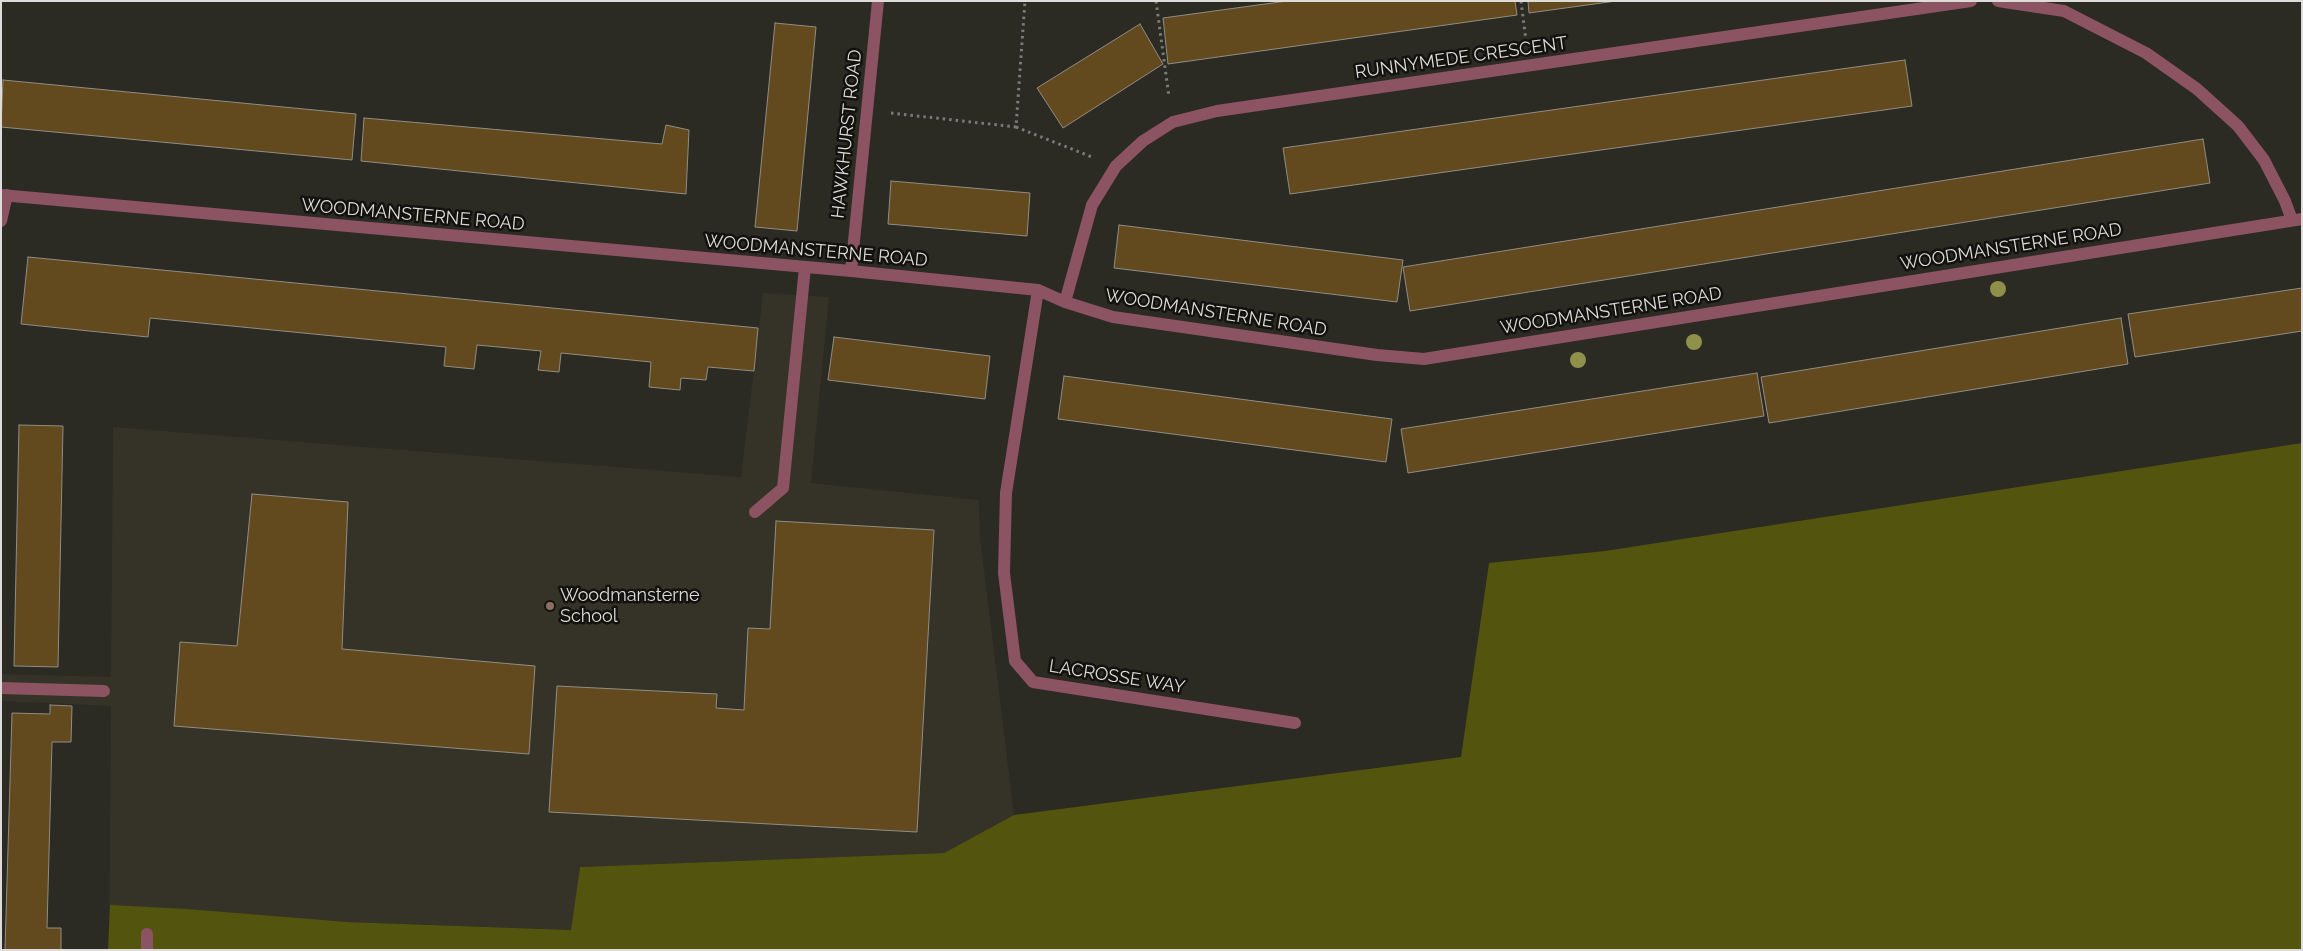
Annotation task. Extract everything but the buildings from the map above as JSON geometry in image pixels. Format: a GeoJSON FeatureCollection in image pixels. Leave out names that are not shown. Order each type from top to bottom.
{"type":"FeatureCollection","features":[{"type":"Feature","properties":{"kind":"street","name":"HAWKHURST ROAD"},"geometry":{"type":"LineString","coordinates":[[851,271],[878,1]]}},
{"type":"Feature","properties":{"kind":"street","name":"RUNNYMEDE CRESCENT"},"geometry":{"type":"LineString","coordinates":[[1065,302],[1092,205],[1116,166],[1144,140],[1173,122],[1217,111],[1971,1]]}},
{"type":"Feature","properties":{"kind":"street"},"geometry":{"type":"LineString","coordinates":[[1998,1],[2064,11],[2146,53],[2197,89],[2238,126],[2264,160],[2285,201],[2297,219]]}},
{"type":"Feature","properties":{"kind":"street"},"geometry":{"type":"LineString","coordinates":[[1,221],[4,195]]}},
{"type":"Feature","properties":{"kind":"street","name":"WOODMANSTERNE ROAD"},"geometry":{"type":"LineString","coordinates":[[4,195],[851,271],[1038,290],[1065,302],[1113,317],[1377,355],[1424,359],[2297,219]]}},
{"type":"Feature","properties":{"kind":"street"},"geometry":{"type":"LineString","coordinates":[[755,512],[783,488],[805,267]]}},
{"type":"Feature","properties":{"kind":"street","name":"LACROSSE WAY"},"geometry":{"type":"LineString","coordinates":[[1038,290],[1006,493],[1004,573],[1016,661],[1034,682],[1295,723]]}},
{"type":"Feature","properties":{"kind":"street"},"geometry":{"type":"LineString","coordinates":[[1,688],[104,691]]}},
{"type":"Feature","properties":{"kind":"street"},"geometry":{"type":"LineString","coordinates":[[147,934],[147,950]]}},
{"type":"Feature","properties":{"kind":"path"},"geometry":{"type":"LineString","coordinates":[[1016,127],[1025,1]]}},
{"type":"Feature","properties":{"kind":"path"},"geometry":{"type":"LineString","coordinates":[[1156,1],[1173,122]]}},
{"type":"Feature","properties":{"kind":"path"},"geometry":{"type":"LineString","coordinates":[[1521,1],[1529,66]]}},
{"type":"Feature","properties":{"kind":"path"},"geometry":{"type":"LineString","coordinates":[[867,110],[1016,127],[1116,166]]}},
{"type":"Feature","properties":{"kind":"shaded area","name":"Woodmansterne School"},"geometry":{"type":"Polygon","coordinates":[[[763,293],[829,297],[811,483],[979,500],[980,537],[1014,815],[944,853],[580,867],[571,930],[347,922],[109,950],[111,706],[1,701],[1,674],[111,677],[113,427],[741,477],[763,293]]]}},
{"type":"Feature","properties":{"kind":"shaded area"},"geometry":{"type":"Polygon","coordinates":[[[2302,443],[2302,950],[108,950],[110,905],[187,909],[347,922],[571,930],[580,867],[944,853],[1014,815],[1461,757],[1489,563],[1605,551],[2302,443]]]}},
{"type":"Feature","properties":{"kind":"place","name":"Woodmansterne School"},"geometry":{"type":"Point","coordinates":[550,606]}}]}
